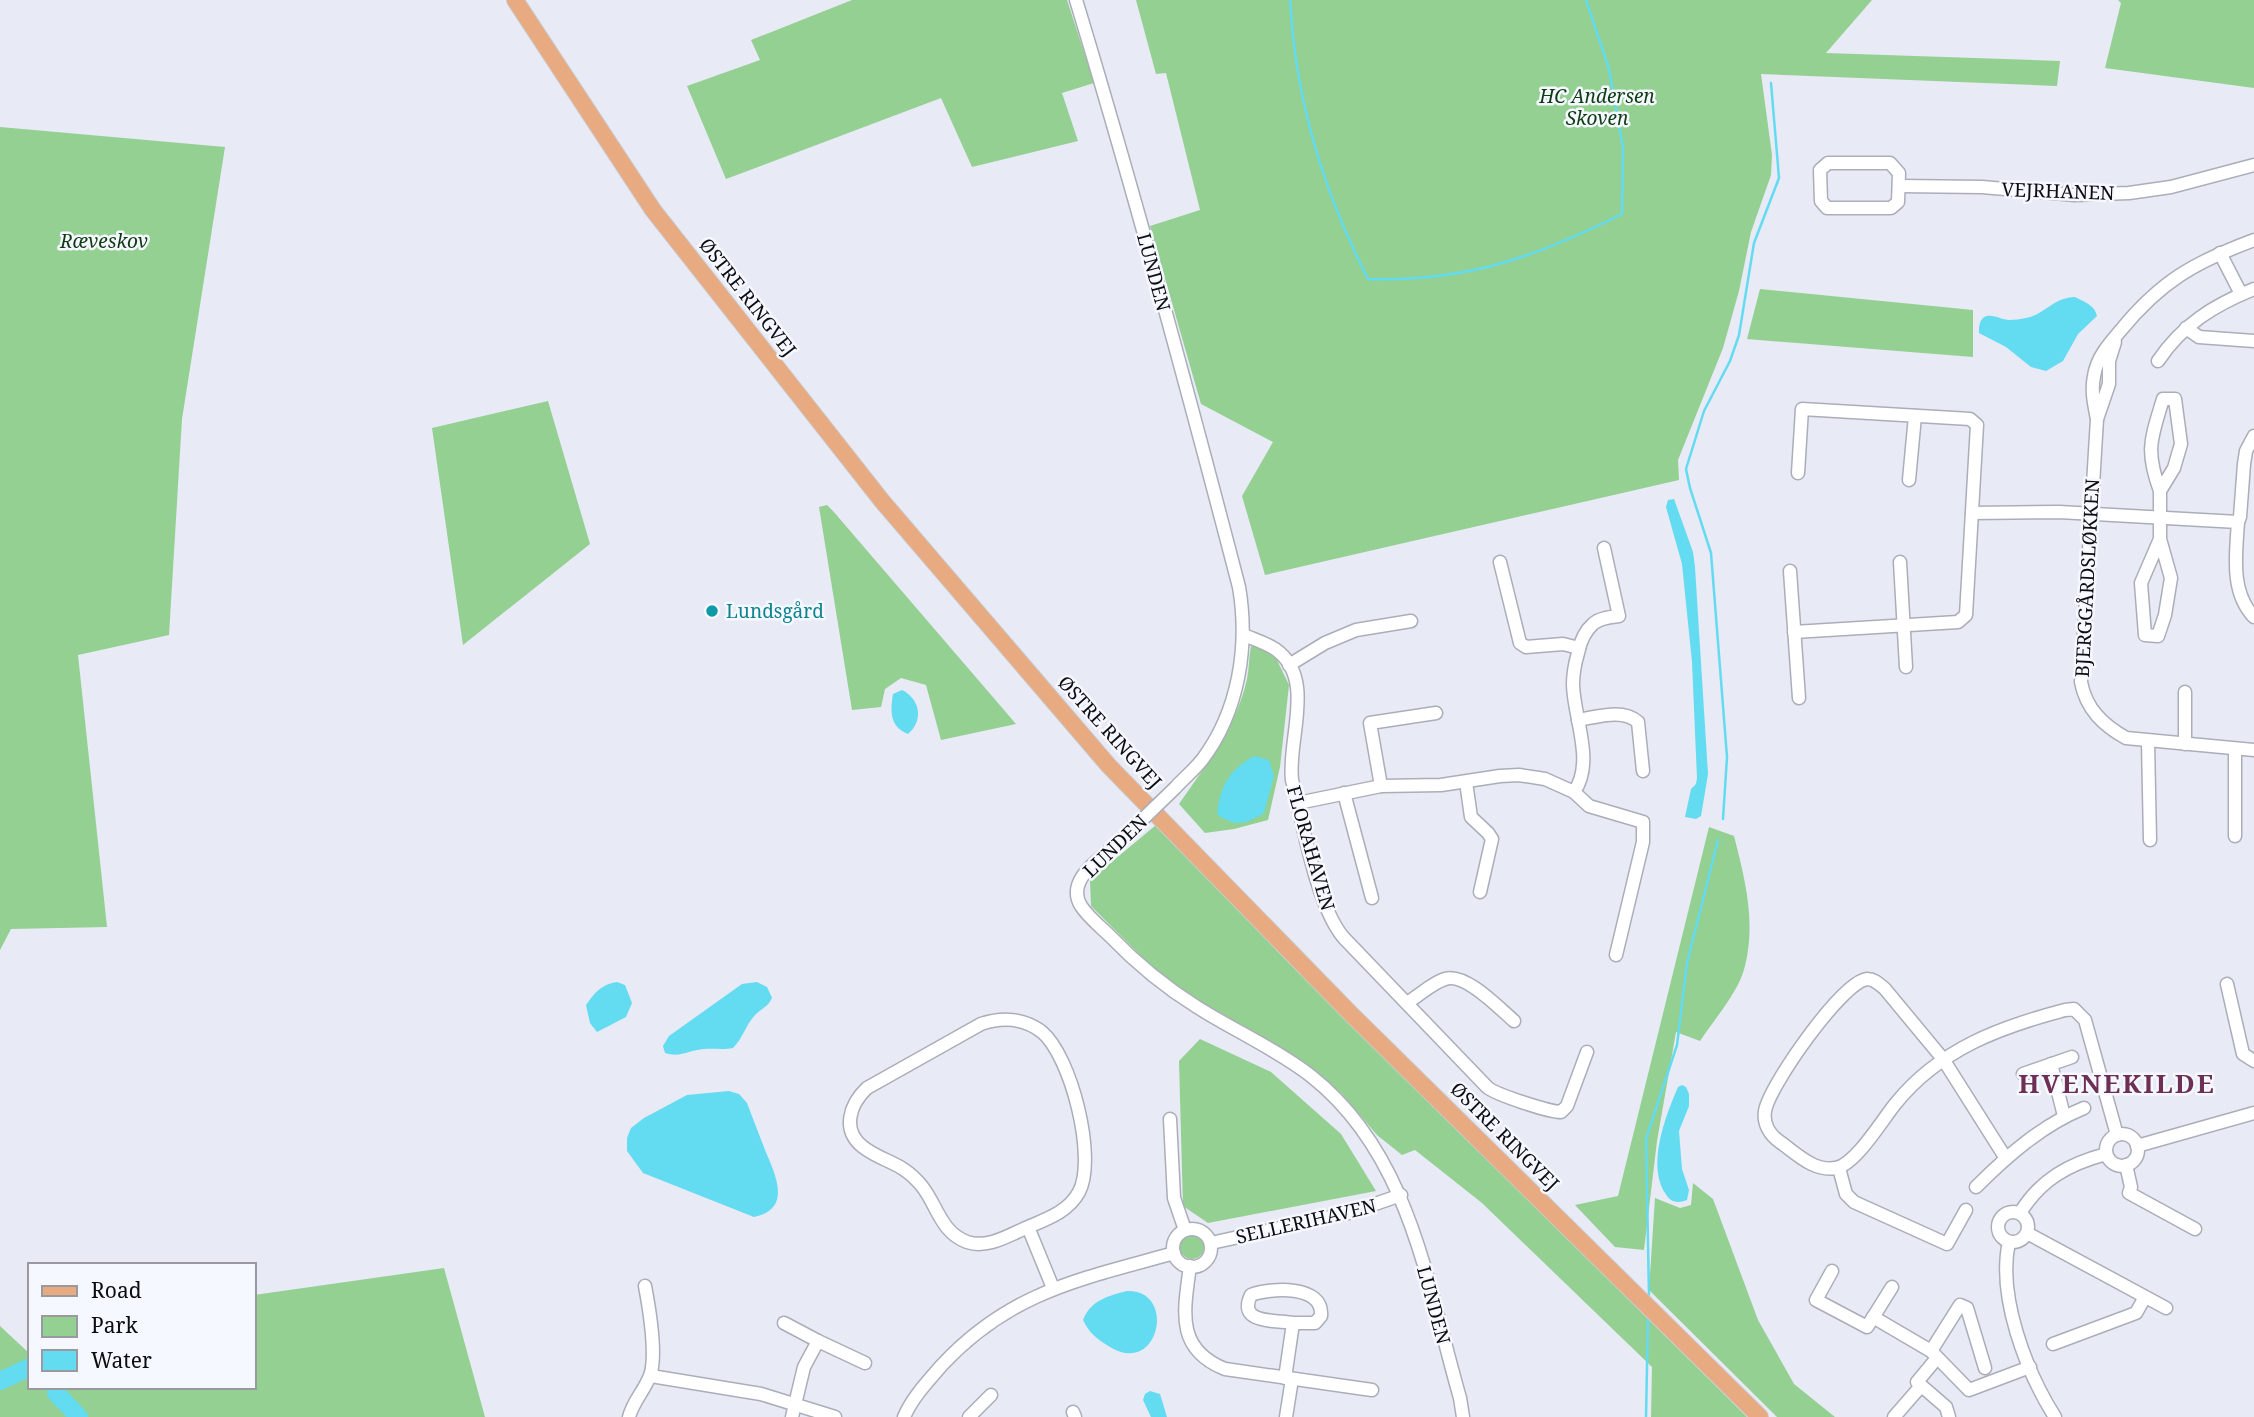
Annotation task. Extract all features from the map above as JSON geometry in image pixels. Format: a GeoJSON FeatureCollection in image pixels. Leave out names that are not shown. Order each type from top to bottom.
{"type":"FeatureCollection","features":[{"type":"Feature","properties":{"kind":"main road","name":"ØSTRE RINGVEJ"},"geometry":{"type":"LineString","coordinates":[[515,0],[653,210],[881,501],[1109,766],[1351,1014],[1760,1417]]}},
{"type":"Feature","properties":{"kind":"street","name":"LUNDEN"},"geometry":{"type":"LineString","coordinates":[[1076,0],[1108,105],[1237,581],[1243,610],[1244,635],[1239,675],[1228,713],[1202,760],[1083,876],[1077,885],[1077,896],[1086,912],[1169,989],[1291,1062],[1329,1091],[1373,1145],[1401,1195],[1424,1266],[1463,1417]]}},
{"type":"Feature","properties":{"kind":"street"},"geometry":{"type":"LineString","coordinates":[[1828,163],[1891,163],[1899,173],[1900,186],[1898,202],[1891,208],[1828,208],[1821,201],[1820,170],[1828,163]]}},
{"type":"Feature","properties":{"kind":"street","name":"VEJRHANEN"},"geometry":{"type":"LineString","coordinates":[[1900,186],[1982,187],[2076,195],[2129,193],[2171,187],[2254,165]]}},
{"type":"Feature","properties":{"kind":"street","name":"BJERGGÅRDSLØKKEN"},"geometry":{"type":"LineString","coordinates":[[2254,240],[2220,253],[2160,287],[2119,332],[2109,361],[2109,384],[2097,419],[2082,687],[2095,715],[2108,728],[2126,738],[2254,750]]}},
{"type":"Feature","properties":{"kind":"street"},"geometry":{"type":"LineString","coordinates":[[2220,253],[2241,294]]}},
{"type":"Feature","properties":{"kind":"street"},"geometry":{"type":"LineString","coordinates":[[2158,361],[2171,342],[2186,328],[2217,306],[2254,289]]}},
{"type":"Feature","properties":{"kind":"street"},"geometry":{"type":"LineString","coordinates":[[2186,328],[2199,337],[2254,341]]}},
{"type":"Feature","properties":{"kind":"street"},"geometry":{"type":"LineString","coordinates":[[2160,491],[2174,468],[2181,444],[2175,399],[2162,399],[2149,445],[2151,467],[2160,491],[2160,539],[2171,578],[2165,615],[2158,636],[2145,635],[2141,583],[2160,539]]}},
{"type":"Feature","properties":{"kind":"street"},"geometry":{"type":"LineString","coordinates":[[1794,632],[1958,621],[1966,615],[1977,425],[1970,419],[1802,409],[1798,473]]}},
{"type":"Feature","properties":{"kind":"street"},"geometry":{"type":"LineString","coordinates":[[1909,480],[1914,416]]}},
{"type":"Feature","properties":{"kind":"street"},"geometry":{"type":"LineString","coordinates":[[2155,424],[2170,421],[2175,422],[2179,428]]}},
{"type":"Feature","properties":{"kind":"street"},"geometry":{"type":"LineString","coordinates":[[2254,436],[2246,451],[2236,568],[2239,592],[2254,617]]}},
{"type":"Feature","properties":{"kind":"street"},"geometry":{"type":"LineString","coordinates":[[1972,513],[2090,514],[2238,522]]}},
{"type":"Feature","properties":{"kind":"street"},"geometry":{"type":"LineString","coordinates":[[1574,792],[1583,766],[1573,688],[1573,673],[1579,648],[1582,638],[1594,622],[1619,615],[1604,548]]}},
{"type":"Feature","properties":{"kind":"street"},"geometry":{"type":"LineString","coordinates":[[1500,562],[1520,643],[1526,647],[1563,644],[1579,648]]}},
{"type":"Feature","properties":{"kind":"street"},"geometry":{"type":"LineString","coordinates":[[1900,562],[1906,667]]}},
{"type":"Feature","properties":{"kind":"street"},"geometry":{"type":"LineString","coordinates":[[1790,571],[1799,698]]}},
{"type":"Feature","properties":{"kind":"street"},"geometry":{"type":"LineString","coordinates":[[1244,635],[1275,649],[1289,665],[1325,643],[1356,631],[1411,621]]}},
{"type":"Feature","properties":{"kind":"street","name":"FLORAHAVEN"},"geometry":{"type":"LineString","coordinates":[[1289,665],[1297,683],[1298,704],[1290,763],[1321,891],[1335,926],[1493,1092],[1561,1112],[1567,1107],[1587,1052]]}},
{"type":"Feature","properties":{"kind":"street"},"geometry":{"type":"LineString","coordinates":[[2185,692],[2185,744]]}},
{"type":"Feature","properties":{"kind":"street"},"geometry":{"type":"LineString","coordinates":[[1381,786],[1370,723],[1436,713]]}},
{"type":"Feature","properties":{"kind":"street"},"geometry":{"type":"LineString","coordinates":[[1578,720],[1622,714],[1632,716],[1638,722],[1643,771]]}},
{"type":"Feature","properties":{"kind":"street"},"geometry":{"type":"LineString","coordinates":[[2148,741],[2150,840]]}},
{"type":"Feature","properties":{"kind":"street"},"geometry":{"type":"LineString","coordinates":[[2235,749],[2235,835]]}},
{"type":"Feature","properties":{"kind":"street"},"geometry":{"type":"LineString","coordinates":[[1298,803],[1381,786],[1441,785],[1519,775],[1545,779],[1574,792],[1589,806],[1643,822],[1643,842],[1616,954]]}},
{"type":"Feature","properties":{"kind":"street"},"geometry":{"type":"LineString","coordinates":[[1466,782],[1471,817],[1492,839],[1480,892]]}},
{"type":"Feature","properties":{"kind":"street"},"geometry":{"type":"LineString","coordinates":[[1343,793],[1372,898]]}},
{"type":"Feature","properties":{"kind":"street"},"geometry":{"type":"LineString","coordinates":[[1408,1002],[1448,977],[1458,978],[1478,990],[1514,1021]]}},
{"type":"Feature","properties":{"kind":"street"},"geometry":{"type":"LineString","coordinates":[[2006,1157],[1943,1059],[1885,989],[1875,981],[1866,979],[1855,985],[1830,1009],[1808,1035],[1771,1095],[1765,1111],[1766,1125],[1773,1137],[1810,1163],[1823,1168],[1839,1168],[1853,1159],[1898,1100],[1943,1059],[2000,1029],[2074,1009],[2085,1020],[2117,1135]]}},
{"type":"Feature","properties":{"kind":"street"},"geometry":{"type":"LineString","coordinates":[[2227,984],[2243,1054],[2254,1061]]}},
{"type":"Feature","properties":{"kind":"street"},"geometry":{"type":"LineString","coordinates":[[992,1020],[1018,1021],[1040,1031],[1059,1053],[1075,1100],[1084,1133],[1086,1172],[1079,1193],[1063,1211],[1027,1227],[992,1243],[978,1244],[954,1235],[940,1218],[921,1185],[905,1169],[869,1151],[855,1138],[850,1117],[854,1101],[867,1088],[981,1024],[992,1020]]}},
{"type":"Feature","properties":{"kind":"street"},"geometry":{"type":"LineString","coordinates":[[2023,1074],[2072,1058]]}},
{"type":"Feature","properties":{"kind":"street"},"geometry":{"type":"LineString","coordinates":[[2051,1065],[2064,1116]]}},
{"type":"Feature","properties":{"kind":"street"},"geometry":{"type":"LineString","coordinates":[[1976,1187],[2006,1157],[2064,1116],[2084,1108]]}},
{"type":"Feature","properties":{"kind":"street"},"geometry":{"type":"LineString","coordinates":[[2137,1146],[2254,1113]]}},
{"type":"Feature","properties":{"kind":"street"},"geometry":{"type":"LineString","coordinates":[[1170,1119],[1174,1198],[1185,1230]]}},
{"type":"Feature","properties":{"kind":"street"},"geometry":{"type":"LineString","coordinates":[[2117,1135],[2127,1135],[2137,1146],[2134,1160],[2126,1165],[2112,1163],[2106,1154],[2109,1140],[2117,1135]]}},
{"type":"Feature","properties":{"kind":"street"},"geometry":{"type":"LineString","coordinates":[[2020,1213],[2040,1187],[2054,1175],[2106,1154]]}},
{"type":"Feature","properties":{"kind":"street"},"geometry":{"type":"LineString","coordinates":[[2126,1165],[2131,1187],[2129,1192],[2195,1229]]}},
{"type":"Feature","properties":{"kind":"street"},"geometry":{"type":"LineString","coordinates":[[1839,1168],[1846,1194],[1854,1202],[1947,1244],[1966,1210]]}},
{"type":"Feature","properties":{"kind":"street","name":"SELLERIHAVEN"},"geometry":{"type":"LineString","coordinates":[[1210,1243],[1349,1213],[1401,1195]]}},
{"type":"Feature","properties":{"kind":"street"},"geometry":{"type":"LineString","coordinates":[[2011,1212],[2020,1213],[2027,1220],[2027,1233],[2021,1240],[2009,1242],[1999,1233],[2000,1219],[2011,1212]]}},
{"type":"Feature","properties":{"kind":"street"},"geometry":{"type":"LineString","coordinates":[[1027,1227],[1053,1288]]}},
{"type":"Feature","properties":{"kind":"street"},"geometry":{"type":"LineString","coordinates":[[1185,1230],[1201,1231],[1209,1238],[1210,1243],[1208,1258],[1200,1265],[1190,1266],[1180,1262],[1174,1252],[1177,1237],[1185,1230]]}},
{"type":"Feature","properties":{"kind":"street"},"geometry":{"type":"LineString","coordinates":[[2027,1233],[2166,1308]]}},
{"type":"Feature","properties":{"kind":"street"},"geometry":{"type":"LineString","coordinates":[[2009,1242],[2004,1271],[2016,1327],[2030,1367],[2055,1417]]}},
{"type":"Feature","properties":{"kind":"street"},"geometry":{"type":"LineString","coordinates":[[904,1417],[929,1380],[958,1348],[991,1321],[1029,1298],[1053,1288],[1174,1252]]}},
{"type":"Feature","properties":{"kind":"street"},"geometry":{"type":"LineString","coordinates":[[1190,1266],[1184,1316],[1186,1329],[1198,1352],[1208,1362],[1225,1369],[1372,1390]]}},
{"type":"Feature","properties":{"kind":"street"},"geometry":{"type":"LineString","coordinates":[[1832,1280],[1816,1300],[1867,1327],[1892,1287]]}},
{"type":"Feature","properties":{"kind":"street"},"geometry":{"type":"LineString","coordinates":[[629,1417],[632,1405],[651,1376],[652,1321],[645,1286]]}},
{"type":"Feature","properties":{"kind":"street"},"geometry":{"type":"LineString","coordinates":[[1285,1291],[1313,1296],[1320,1305],[1318,1320],[1306,1325],[1293,1323],[1256,1319],[1248,1312],[1251,1295],[1285,1291]]}},
{"type":"Feature","properties":{"kind":"street"},"geometry":{"type":"LineString","coordinates":[[2053,1344],[2136,1313],[2145,1297]]}},
{"type":"Feature","properties":{"kind":"street"},"geometry":{"type":"LineString","coordinates":[[1949,1417],[1946,1407],[1917,1382],[1960,1305],[1967,1308],[1985,1368]]}},
{"type":"Feature","properties":{"kind":"street"},"geometry":{"type":"LineString","coordinates":[[1872,1317],[1934,1355],[1969,1390],[2030,1367]]}},
{"type":"Feature","properties":{"kind":"street"},"geometry":{"type":"LineString","coordinates":[[785,1323],[864,1363]]}},
{"type":"Feature","properties":{"kind":"street"},"geometry":{"type":"LineString","coordinates":[[1286,1417],[1293,1323]]}},
{"type":"Feature","properties":{"kind":"street"},"geometry":{"type":"LineString","coordinates":[[792,1417],[804,1367],[818,1341]]}},
{"type":"Feature","properties":{"kind":"street"},"geometry":{"type":"LineString","coordinates":[[651,1376],[761,1394],[835,1417]]}},
{"type":"Feature","properties":{"kind":"street"},"geometry":{"type":"LineString","coordinates":[[1894,1417],[1921,1386]]}},
{"type":"Feature","properties":{"kind":"street"},"geometry":{"type":"LineString","coordinates":[[969,1417],[991,1395]]}},
{"type":"Feature","properties":{"kind":"green space"},"geometry":{"type":"Polygon","coordinates":[[[852,0],[1067,0],[1094,83],[1062,93],[1078,141],[972,167],[941,98],[726,179],[687,86],[760,60],[751,40],[852,0]]]}},
{"type":"Feature","properties":{"kind":"green space","name":"HC Andersen Skoven"},"geometry":{"type":"Polygon","coordinates":[[[1136,0],[1872,0],[1826,53],[2060,61],[2057,86],[1761,74],[1772,155],[1771,175],[1751,232],[1739,291],[1723,348],[1678,460],[1679,480],[1265,575],[1242,496],[1273,442],[1201,404],[1150,226],[1200,210],[1166,73],[1156,74],[1136,0]]]}},
{"type":"Feature","properties":{"kind":"green space"},"geometry":{"type":"Polygon","coordinates":[[[2118,0],[2254,0],[2254,88],[2105,68],[2121,3],[2118,0]]]}},
{"type":"Feature","properties":{"kind":"green space","name":"Ræveskov"},"geometry":{"type":"Polygon","coordinates":[[[0,127],[225,147],[182,419],[169,635],[78,655],[107,927],[11,929],[0,950],[0,127]]]}},
{"type":"Feature","properties":{"kind":"green space"},"geometry":{"type":"Polygon","coordinates":[[[1760,289],[1973,310],[1973,357],[1747,339],[1760,289]]]}},
{"type":"Feature","properties":{"kind":"green space"},"geometry":{"type":"Polygon","coordinates":[[[548,401],[590,544],[463,645],[432,428],[548,401]]]}},
{"type":"Feature","properties":{"kind":"green space"},"geometry":{"type":"Polygon","coordinates":[[[827,505],[1016,724],[941,740],[926,685],[901,678],[885,689],[881,707],[852,710],[819,507],[827,505]]]}},
{"type":"Feature","properties":{"kind":"green space"},"geometry":{"type":"Polygon","coordinates":[[[1251,646],[1263,648],[1277,660],[1289,685],[1280,767],[1268,820],[1205,833],[1179,804],[1219,745],[1236,713],[1247,679],[1251,646]]]}},
{"type":"Feature","properties":{"kind":"green space"},"geometry":{"type":"Polygon","coordinates":[[[1156,825],[1294,968],[1747,1417],[1651,1417],[1652,1367],[1482,1203],[1415,1150],[1402,1155],[1377,1135],[1342,1094],[1304,1063],[1169,984],[1091,906],[1090,880],[1156,825]]]}},
{"type":"Feature","properties":{"kind":"green space"},"geometry":{"type":"Polygon","coordinates":[[[1709,827],[1734,836],[1749,916],[1745,966],[1732,995],[1700,1041],[1676,1032],[1657,1141],[1644,1250],[1615,1247],[1575,1205],[1618,1196],[1709,827]]]}},
{"type":"Feature","properties":{"kind":"green space"},"geometry":{"type":"Polygon","coordinates":[[[1200,1039],[1271,1072],[1341,1134],[1376,1191],[1208,1223],[1183,1206],[1179,1061],[1200,1039]]]}},
{"type":"Feature","properties":{"kind":"green space"},"geometry":{"type":"Polygon","coordinates":[[[1693,1183],[1713,1199],[1758,1320],[1794,1384],[1835,1417],[1777,1417],[1649,1290],[1655,1198],[1680,1208],[1691,1205],[1693,1183]]]}},
{"type":"Feature","properties":{"kind":"green space"},"geometry":{"type":"Polygon","coordinates":[[[1192,1235],[1203,1242],[1204,1247],[1197,1258],[1192,1259],[1181,1252],[1180,1247],[1187,1236],[1192,1235]]]}},
{"type":"Feature","properties":{"kind":"green space"},"geometry":{"type":"Polygon","coordinates":[[[444,1268],[485,1417],[0,1417],[0,1326],[28,1352],[28,1389],[256,1389],[256,1295],[444,1268]]]}},
{"type":"Feature","properties":{"kind":"water"},"geometry":{"type":"Polygon","coordinates":[[[2075,297],[2092,306],[2097,316],[2078,334],[2063,361],[2046,371],[2031,367],[2006,347],[1979,333],[1981,321],[1986,316],[2009,320],[2026,318],[2060,300],[2075,297]]]}},
{"type":"Feature","properties":{"kind":"water"},"geometry":{"type":"Polygon","coordinates":[[[1674,499],[1693,552],[1695,567],[1708,774],[1701,816],[1696,819],[1685,817],[1691,789],[1697,778],[1692,662],[1682,564],[1666,507],[1668,500],[1674,499]]]}},
{"type":"Feature","properties":{"kind":"water"},"geometry":{"type":"Polygon","coordinates":[[[902,690],[913,699],[918,710],[916,722],[908,734],[898,727],[892,713],[893,694],[902,690]]]}},
{"type":"Feature","properties":{"kind":"water"},"geometry":{"type":"Polygon","coordinates":[[[1254,756],[1269,760],[1274,776],[1264,813],[1246,822],[1229,821],[1217,814],[1223,787],[1238,767],[1254,756]]]}},
{"type":"Feature","properties":{"kind":"water"},"geometry":{"type":"Polygon","coordinates":[[[617,982],[625,985],[632,1003],[626,1017],[597,1032],[590,1023],[586,1005],[599,990],[617,982]]]}},
{"type":"Feature","properties":{"kind":"water"},"geometry":{"type":"Polygon","coordinates":[[[757,982],[767,987],[772,998],[753,1018],[733,1048],[704,1049],[676,1055],[665,1053],[663,1046],[669,1036],[742,984],[757,982]]]}},
{"type":"Feature","properties":{"kind":"water"},"geometry":{"type":"Polygon","coordinates":[[[1682,1085],[1689,1094],[1689,1106],[1679,1131],[1682,1169],[1689,1190],[1687,1200],[1678,1202],[1667,1196],[1661,1184],[1658,1156],[1663,1126],[1678,1087],[1682,1085]]]}},
{"type":"Feature","properties":{"kind":"water"},"geometry":{"type":"Polygon","coordinates":[[[729,1091],[739,1094],[747,1103],[773,1169],[778,1190],[774,1207],[754,1217],[643,1173],[627,1151],[627,1138],[631,1128],[644,1118],[687,1095],[729,1091]]]}},
{"type":"Feature","properties":{"kind":"water"},"geometry":{"type":"Polygon","coordinates":[[[1127,1291],[1143,1294],[1152,1303],[1157,1316],[1156,1330],[1151,1342],[1141,1351],[1127,1353],[1098,1339],[1083,1320],[1095,1303],[1127,1291]]]}},
{"type":"Feature","properties":{"kind":"water"},"geometry":{"type":"Polygon","coordinates":[[[1150,1391],[1160,1394],[1167,1417],[1151,1417],[1143,1400],[1145,1394],[1150,1391]]]}},
{"type":"Feature","properties":{"kind":"waterway"},"geometry":{"type":"LineString","coordinates":[[1290,0],[1298,73],[1314,144],[1338,212],[1368,279],[1437,276],[1500,264],[1560,243],[1622,214],[1623,148],[1609,69],[1586,0]]}},
{"type":"Feature","properties":{"kind":"waterway"},"geometry":{"type":"LineString","coordinates":[[1723,819],[1727,757],[1711,553],[1686,469],[1704,411],[1730,361],[1739,335],[1754,243],[1779,178],[1771,83]]}},
{"type":"Feature","properties":{"kind":"waterway"},"geometry":{"type":"LineString","coordinates":[[1649,1296],[1646,1139],[1677,1045],[1687,963],[1718,840]]}},
{"type":"Feature","properties":{"kind":"waterway"},"geometry":{"type":"LineString","coordinates":[[1646,1417],[1648,1318]]}},
{"type":"Feature","properties":{"kind":"waterway"},"geometry":{"type":"LineString","coordinates":[[0,1381],[28,1368]]}},
{"type":"Feature","properties":{"kind":"waterway"},"geometry":{"type":"LineString","coordinates":[[56,1389],[56,1393],[79,1417]]}},
{"type":"Feature","properties":{"kind":"place","name":"Lundsgård"},"geometry":{"type":"Point","coordinates":[712,611]}},
{"type":"Feature","properties":{"kind":"district","name":"HVENEKILDE"},"geometry":{"type":"Point","coordinates":[2117,1084]}}]}
